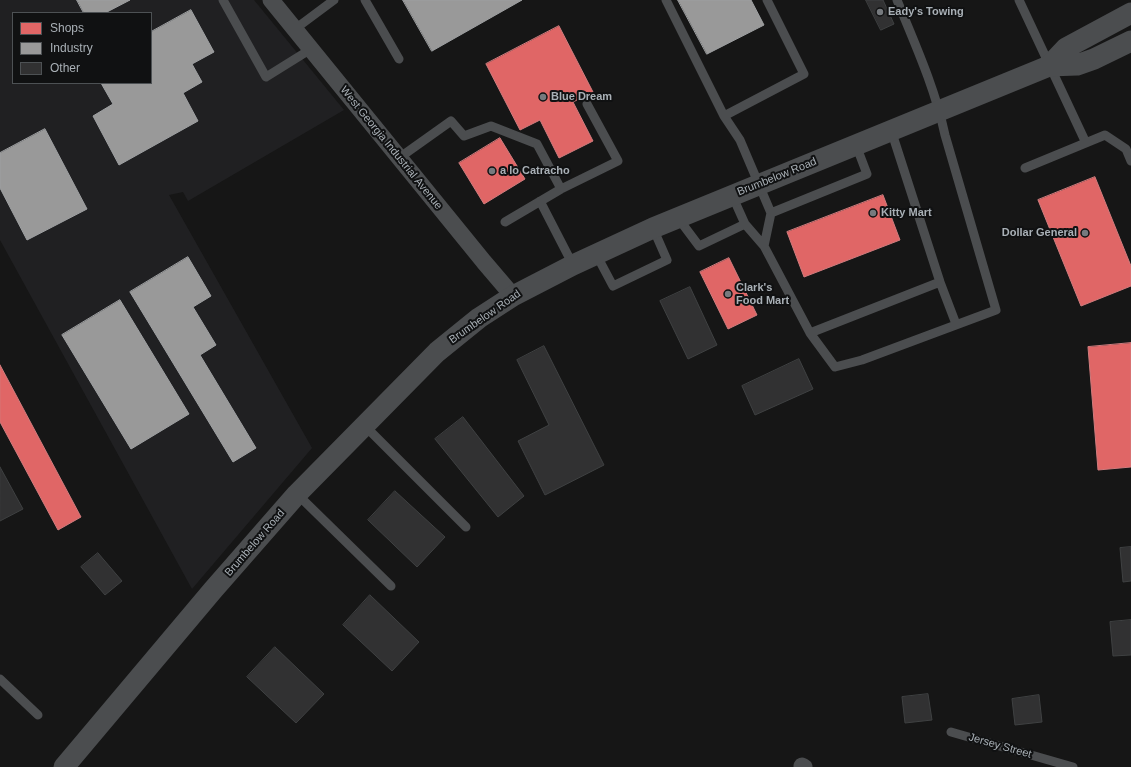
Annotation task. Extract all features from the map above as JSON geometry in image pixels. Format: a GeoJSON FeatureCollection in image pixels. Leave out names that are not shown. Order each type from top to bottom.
{"type":"FeatureCollection","features":[{"type":"Feature","properties":{"kind":"street","name":"West Georgia Industrial Avenue"},"geometry":{"type":"LineString","coordinates":[[271,0],[513,296]]}},
{"type":"Feature","properties":{"kind":"street","name":"Brumbelow Road"},"geometry":{"type":"LineString","coordinates":[[1049,66],[1066,48],[1131,13]]}},
{"type":"Feature","properties":{"kind":"street","name":"Brumbelow Road"},"geometry":{"type":"LineString","coordinates":[[64,767],[213,590],[297,494],[437,352],[480,318],[513,296],[573,264],[653,228],[1049,66],[1077,65],[1094,59],[1131,41]]}},
{"type":"Feature","properties":{"kind":"lane"},"geometry":{"type":"LineString","coordinates":[[223,0],[266,77],[311,49]]}},
{"type":"Feature","properties":{"kind":"lane"},"geometry":{"type":"LineString","coordinates":[[294,29],[334,0]]}},
{"type":"Feature","properties":{"kind":"lane"},"geometry":{"type":"LineString","coordinates":[[365,0],[399,59]]}},
{"type":"Feature","properties":{"kind":"lane"},"geometry":{"type":"LineString","coordinates":[[666,0],[724,116],[740,140],[771,213],[764,246]]}},
{"type":"Feature","properties":{"kind":"lane"},"geometry":{"type":"LineString","coordinates":[[724,116],[804,74],[767,0]]}},
{"type":"Feature","properties":{"kind":"lane"},"geometry":{"type":"LineString","coordinates":[[732,195],[745,224],[764,246],[810,334],[835,367],[862,360],[996,310],[945,135],[940,110],[923,61],[896,0]]}},
{"type":"Feature","properties":{"kind":"lane"},"geometry":{"type":"LineString","coordinates":[[1019,0],[1086,143]]}},
{"type":"Feature","properties":{"kind":"lane"},"geometry":{"type":"LineString","coordinates":[[505,222],[561,189],[618,161],[587,104]]}},
{"type":"Feature","properties":{"kind":"lane"},"geometry":{"type":"LineString","coordinates":[[399,158],[451,121],[464,136],[491,126],[537,144],[561,189]]}},
{"type":"Feature","properties":{"kind":"lane"},"geometry":{"type":"LineString","coordinates":[[891,130],[940,282],[956,324]]}},
{"type":"Feature","properties":{"kind":"lane"},"geometry":{"type":"LineString","coordinates":[[1025,168],[1105,135],[1126,149],[1131,161]]}},
{"type":"Feature","properties":{"kind":"lane"},"geometry":{"type":"LineString","coordinates":[[771,213],[867,174],[856,145]]}},
{"type":"Feature","properties":{"kind":"lane"},"geometry":{"type":"LineString","coordinates":[[540,201],[573,264]]}},
{"type":"Feature","properties":{"kind":"lane"},"geometry":{"type":"LineString","coordinates":[[678,218],[699,246],[745,224]]}},
{"type":"Feature","properties":{"kind":"lane"},"geometry":{"type":"LineString","coordinates":[[596,254],[613,286],[667,260],[653,228]]}},
{"type":"Feature","properties":{"kind":"lane"},"geometry":{"type":"LineString","coordinates":[[810,334],[940,282]]}},
{"type":"Feature","properties":{"kind":"lane"},"geometry":{"type":"LineString","coordinates":[[364,425],[466,527]]}},
{"type":"Feature","properties":{"kind":"lane"},"geometry":{"type":"LineString","coordinates":[[297,494],[391,586]]}},
{"type":"Feature","properties":{"kind":"lane"},"geometry":{"type":"LineString","coordinates":[[0,680],[38,715]]}},
{"type":"Feature","properties":{"kind":"lane","name":"Jersey Street"},"geometry":{"type":"LineString","coordinates":[[951,732],[1073,767]]}},
{"type":"Feature","properties":{"kind":"shaded area"},"geometry":{"type":"Polygon","coordinates":[[[0,0],[254,0],[344,110],[188,201],[183,192],[169,195],[312,448],[192,589],[0,240],[0,0]]]}},
{"type":"Feature","properties":{"kind":"building: Shops","name":"Blue Dream"},"geometry":{"type":"Polygon","coordinates":[[[559,26],[593,92],[573,102],[593,141],[559,158],[540,120],[520,130],[486,64],[559,26]]]}},
{"type":"Feature","properties":{"kind":"building: Shops","name":"a lo Catracho"},"geometry":{"type":"Polygon","coordinates":[[[500,138],[525,179],[484,204],[459,163],[500,138]]]}},
{"type":"Feature","properties":{"kind":"building: Shops","name":"Dollar General"},"geometry":{"type":"Polygon","coordinates":[[[1095,177],[1131,266],[1131,286],[1081,306],[1038,200],[1095,177]]]}},
{"type":"Feature","properties":{"kind":"building: Shops"},"geometry":{"type":"Polygon","coordinates":[[[883,195],[900,240],[804,277],[787,232],[883,195]]]}},
{"type":"Feature","properties":{"kind":"building: Shops","name":"Clark's Food Mart"},"geometry":{"type":"Polygon","coordinates":[[[729,258],[757,315],[728,329],[700,272],[729,258]]]}},
{"type":"Feature","properties":{"kind":"building: Shops"},"geometry":{"type":"Polygon","coordinates":[[[1131,343],[1131,467],[1098,470],[1088,347],[1131,343]]]}},
{"type":"Feature","properties":{"kind":"building: Shops"},"geometry":{"type":"Polygon","coordinates":[[[0,365],[81,517],[58,530],[0,422],[0,365]]]}},
{"type":"Feature","properties":{"kind":"building: Industry"},"geometry":{"type":"Polygon","coordinates":[[[77,0],[130,0],[107,12],[83,12],[77,0]]]}},
{"type":"Feature","properties":{"kind":"building: Industry"},"geometry":{"type":"Polygon","coordinates":[[[403,0],[522,0],[432,51],[403,0]]]}},
{"type":"Feature","properties":{"kind":"building: Industry"},"geometry":{"type":"Polygon","coordinates":[[[678,0],[751,0],[764,25],[707,54],[678,0]]]}},
{"type":"Feature","properties":{"kind":"building: Industry"},"geometry":{"type":"Polygon","coordinates":[[[191,10],[214,52],[192,64],[202,82],[183,93],[198,121],[119,165],[93,116],[113,104],[102,84],[152,84],[152,31],[191,10]]]}},
{"type":"Feature","properties":{"kind":"building: Industry"},"geometry":{"type":"Polygon","coordinates":[[[45,129],[87,209],[27,240],[0,188],[0,153],[45,129]]]}},
{"type":"Feature","properties":{"kind":"building: Industry"},"geometry":{"type":"Polygon","coordinates":[[[188,257],[211,296],[193,307],[216,345],[200,355],[256,448],[233,462],[130,292],[188,257]]]}},
{"type":"Feature","properties":{"kind":"building: Industry"},"geometry":{"type":"Polygon","coordinates":[[[120,300],[189,414],[131,449],[62,335],[120,300]]]}},
{"type":"Feature","properties":{"kind":"building: Other","name":"Eady's Towing"},"geometry":{"type":"Polygon","coordinates":[[[866,0],[883,0],[894,24],[881,30],[866,0]]]}},
{"type":"Feature","properties":{"kind":"building: Other"},"geometry":{"type":"Polygon","coordinates":[[[690,287],[717,345],[688,359],[660,301],[690,287]]]}},
{"type":"Feature","properties":{"kind":"building: Other"},"geometry":{"type":"Polygon","coordinates":[[[544,346],[604,465],[545,495],[518,441],[549,425],[517,360],[544,346]]]}},
{"type":"Feature","properties":{"kind":"building: Other"},"geometry":{"type":"Polygon","coordinates":[[[799,359],[813,389],[755,415],[742,386],[799,359]]]}},
{"type":"Feature","properties":{"kind":"building: Other"},"geometry":{"type":"Polygon","coordinates":[[[463,417],[524,496],[498,517],[435,439],[463,417]]]}},
{"type":"Feature","properties":{"kind":"building: Other"},"geometry":{"type":"Polygon","coordinates":[[[0,467],[23,509],[0,521],[0,467]]]}},
{"type":"Feature","properties":{"kind":"building: Other"},"geometry":{"type":"Polygon","coordinates":[[[395,491],[445,537],[417,567],[368,520],[395,491]]]}},
{"type":"Feature","properties":{"kind":"building: Other"},"geometry":{"type":"Polygon","coordinates":[[[1131,547],[1131,581],[1123,582],[1120,548],[1131,547]]]}},
{"type":"Feature","properties":{"kind":"building: Other"},"geometry":{"type":"Polygon","coordinates":[[[98,553],[122,581],[105,595],[81,567],[98,553]]]}},
{"type":"Feature","properties":{"kind":"building: Other"},"geometry":{"type":"Polygon","coordinates":[[[370,595],[419,642],[392,671],[343,625],[370,595]]]}},
{"type":"Feature","properties":{"kind":"building: Other"},"geometry":{"type":"Polygon","coordinates":[[[1131,620],[1131,655],[1113,656],[1110,622],[1131,620]]]}},
{"type":"Feature","properties":{"kind":"building: Other"},"geometry":{"type":"Polygon","coordinates":[[[275,647],[324,694],[296,723],[247,677],[275,647]]]}},
{"type":"Feature","properties":{"kind":"building: Other"},"geometry":{"type":"Polygon","coordinates":[[[928,694],[932,720],[905,723],[902,697],[928,694]]]}},
{"type":"Feature","properties":{"kind":"building: Other"},"geometry":{"type":"Polygon","coordinates":[[[1039,695],[1042,722],[1015,725],[1012,699],[1039,695]]]}},
{"type":"Feature","properties":{"kind":"place","name":"Eady's Towing"},"geometry":{"type":"Point","coordinates":[880,12]}},
{"type":"Feature","properties":{"kind":"place","name":"Blue Dream"},"geometry":{"type":"Point","coordinates":[543,97]}},
{"type":"Feature","properties":{"kind":"place","name":"a lo Catracho"},"geometry":{"type":"Point","coordinates":[492,171]}},
{"type":"Feature","properties":{"kind":"place","name":"Kitty Mart"},"geometry":{"type":"Point","coordinates":[873,213]}},
{"type":"Feature","properties":{"kind":"place","name":"Dollar General"},"geometry":{"type":"Point","coordinates":[1085,233]}},
{"type":"Feature","properties":{"kind":"place","name":"Clark's Food Mart"},"geometry":{"type":"Point","coordinates":[728,294]}}]}
